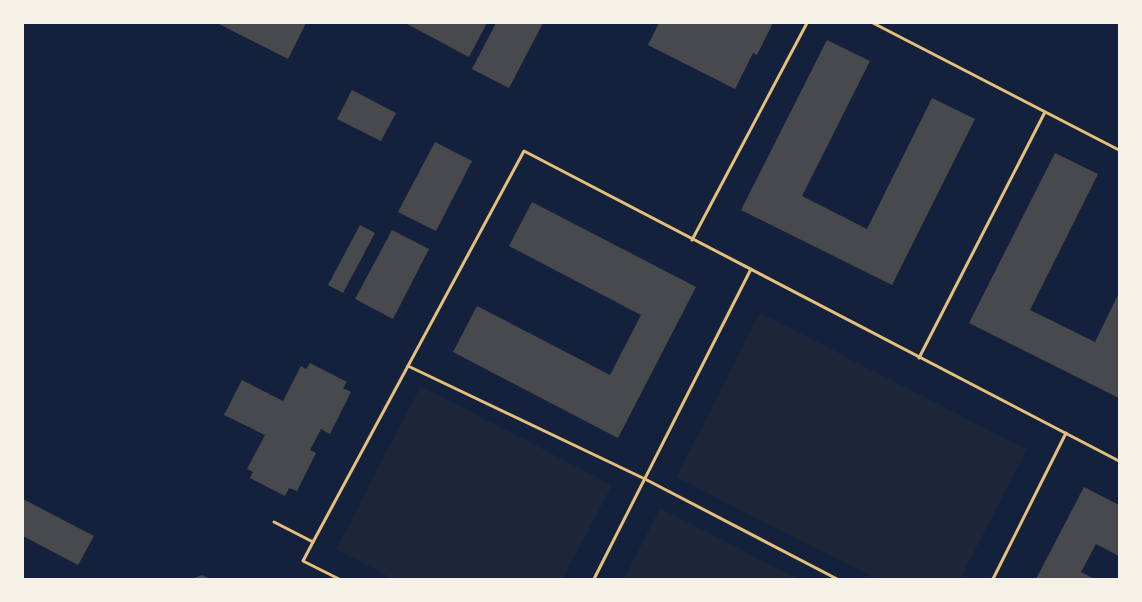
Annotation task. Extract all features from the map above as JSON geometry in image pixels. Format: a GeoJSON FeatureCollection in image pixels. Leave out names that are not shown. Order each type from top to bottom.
{"type":"FeatureCollection","features":[{"type":"Feature","properties":{"kind":"lane"},"geometry":{"type":"LineString","coordinates":[[692,240],[807,23]]}},
{"type":"Feature","properties":{"kind":"lane"},"geometry":{"type":"LineString","coordinates":[[873,23],[1119,150]]}},
{"type":"Feature","properties":{"kind":"lane"},"geometry":{"type":"LineString","coordinates":[[919,358],[1045,112]]}},
{"type":"Feature","properties":{"kind":"lane"},"geometry":{"type":"LineString","coordinates":[[338,579],[303,561],[524,151],[692,240],[751,269],[1119,461]]}},
{"type":"Feature","properties":{"kind":"lane"},"geometry":{"type":"LineString","coordinates":[[594,579],[751,269]]}},
{"type":"Feature","properties":{"kind":"lane"},"geometry":{"type":"LineString","coordinates":[[408,366],[645,478],[837,579]]}},
{"type":"Feature","properties":{"kind":"lane"},"geometry":{"type":"LineString","coordinates":[[994,579],[1066,434]]}},
{"type":"Feature","properties":{"kind":"lane"},"geometry":{"type":"LineString","coordinates":[[274,522],[313,542]]}},
{"type":"Feature","properties":{"kind":"shaded area"},"geometry":{"type":"Polygon","coordinates":[[[760,313],[1027,449],[960,579],[876,579],[676,477],[760,313]]]}},
{"type":"Feature","properties":{"kind":"shaded area"},"geometry":{"type":"Polygon","coordinates":[[[421,386],[612,485],[563,579],[393,579],[336,549],[421,386]]]}},
{"type":"Feature","properties":{"kind":"shaded area"},"geometry":{"type":"Polygon","coordinates":[[[660,508],[799,579],[624,579],[660,508]]]}},
{"type":"Feature","properties":{"kind":"building"},"geometry":{"type":"Polygon","coordinates":[[[217,23],[306,23],[288,59],[217,23]]]}},
{"type":"Feature","properties":{"kind":"building"},"geometry":{"type":"Polygon","coordinates":[[[405,23],[487,23],[469,57],[405,23]]]}},
{"type":"Feature","properties":{"kind":"building"},"geometry":{"type":"Polygon","coordinates":[[[496,23],[543,23],[509,88],[472,69],[496,23]]]}},
{"type":"Feature","properties":{"kind":"building"},"geometry":{"type":"Polygon","coordinates":[[[659,23],[773,23],[757,55],[753,53],[735,89],[648,45],[659,23]]]}},
{"type":"Feature","properties":{"kind":"building"},"geometry":{"type":"Polygon","coordinates":[[[827,40],[870,61],[802,196],[867,229],[932,98],[975,119],[892,285],[741,210],[827,40]]]}},
{"type":"Feature","properties":{"kind":"building"},"geometry":{"type":"Polygon","coordinates":[[[352,90],[396,113],[381,141],[337,119],[352,90]]]}},
{"type":"Feature","properties":{"kind":"building"},"geometry":{"type":"Polygon","coordinates":[[[435,142],[472,161],[436,231],[398,212],[435,142]]]}},
{"type":"Feature","properties":{"kind":"building"},"geometry":{"type":"Polygon","coordinates":[[[1055,153],[1098,174],[1030,310],[1095,342],[1119,293],[1119,398],[969,323],[1055,153]]]}},
{"type":"Feature","properties":{"kind":"building"},"geometry":{"type":"Polygon","coordinates":[[[532,202],[696,287],[618,438],[453,352],[477,306],[610,375],[641,315],[509,246],[532,202]]]}},
{"type":"Feature","properties":{"kind":"building"},"geometry":{"type":"Polygon","coordinates":[[[360,225],[375,233],[343,293],[328,285],[360,225]]]}},
{"type":"Feature","properties":{"kind":"building"},"geometry":{"type":"Polygon","coordinates":[[[392,230],[429,249],[393,319],[355,299],[392,230]]]}},
{"type":"Feature","properties":{"kind":"building"},"geometry":{"type":"Polygon","coordinates":[[[310,363],[347,382],[343,388],[351,392],[330,434],[321,429],[310,450],[316,453],[297,491],[289,488],[285,496],[250,478],[253,472],[247,469],[265,435],[224,415],[242,380],[283,401],[301,366],[306,369],[310,363]]]}},
{"type":"Feature","properties":{"kind":"building"},"geometry":{"type":"Polygon","coordinates":[[[1084,487],[1119,505],[1119,556],[1096,544],[1081,572],[1094,579],[1036,579],[1084,487]]]}},
{"type":"Feature","properties":{"kind":"building"},"geometry":{"type":"Polygon","coordinates":[[[23,499],[94,536],[78,565],[23,536],[23,499]]]}},
{"type":"Feature","properties":{"kind":"building"},"geometry":{"type":"Polygon","coordinates":[[[202,575],[210,579],[191,579],[202,575]]]}}]}
